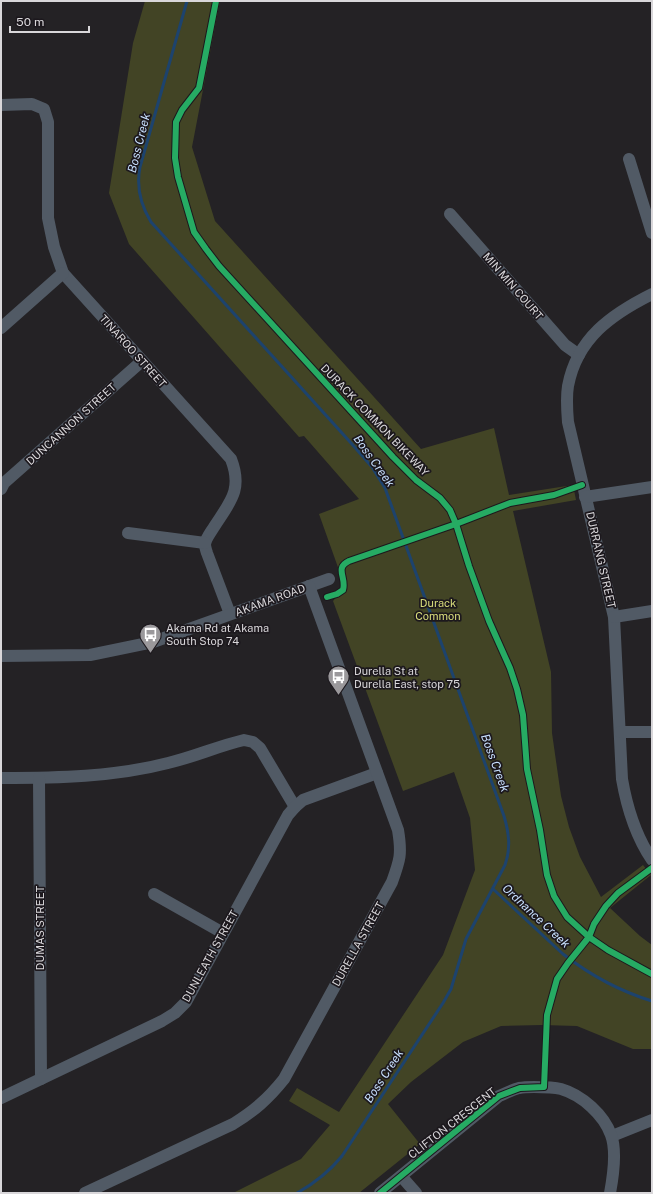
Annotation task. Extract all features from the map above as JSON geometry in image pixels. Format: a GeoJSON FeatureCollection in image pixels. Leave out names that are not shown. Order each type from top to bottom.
{"type":"FeatureCollection","features":[{"type":"Feature","properties":{"kind":"street","name":"TINAROO STREET"},"geometry":{"type":"LineString","coordinates":[[1,105],[32,104],[44,109],[48,122],[48,218],[54,247],[63,273],[231,460],[236,472],[236,485],[233,497],[205,544]]}},
{"type":"Feature","properties":{"kind":"street"},"geometry":{"type":"LineString","coordinates":[[629,159],[652,233]]}},
{"type":"Feature","properties":{"kind":"street","name":"MIN MIN COURT"},"geometry":{"type":"LineString","coordinates":[[450,214],[565,345],[579,355]]}},
{"type":"Feature","properties":{"kind":"street"},"geometry":{"type":"LineString","coordinates":[[1,328],[63,273]]}},
{"type":"Feature","properties":{"kind":"street","name":"DURRANG STREET"},"geometry":{"type":"LineString","coordinates":[[652,294],[614,315],[599,328],[588,342],[579,355],[573,368],[568,386],[567,403],[568,422],[614,616],[622,779],[630,818],[637,835],[652,860]]}},
{"type":"Feature","properties":{"kind":"street","name":"DUNCANNON STREET"},"geometry":{"type":"LineString","coordinates":[[1,489],[4,483],[142,361]]}},
{"type":"Feature","properties":{"kind":"street"},"geometry":{"type":"LineString","coordinates":[[586,497],[652,487]]}},
{"type":"Feature","properties":{"kind":"street"},"geometry":{"type":"LineString","coordinates":[[128,533],[205,544],[206,553],[230,614]]}},
{"type":"Feature","properties":{"kind":"street","name":"AKAMA ROAD"},"geometry":{"type":"LineString","coordinates":[[1,656],[90,655],[112,652],[153,642],[329,579]]}},
{"type":"Feature","properties":{"kind":"street","name":"DURELLA STREET"},"geometry":{"type":"LineString","coordinates":[[86,1193],[233,1124],[252,1112],[263,1102],[284,1079],[392,882],[399,863],[401,848],[398,830],[309,586]]}},
{"type":"Feature","properties":{"kind":"street"},"geometry":{"type":"LineString","coordinates":[[614,616],[652,610]]}},
{"type":"Feature","properties":{"kind":"street"},"geometry":{"type":"LineString","coordinates":[[620,732],[652,732]]}},
{"type":"Feature","properties":{"kind":"street"},"geometry":{"type":"LineString","coordinates":[[1,778],[38,778],[109,773],[145,768],[188,758],[244,740],[253,742],[260,748],[295,807]]}},
{"type":"Feature","properties":{"kind":"street","name":"DUNLEATH STREET"},"geometry":{"type":"LineString","coordinates":[[1,1098],[162,1021],[174,1013],[186,1002],[288,815],[303,800],[377,773]]}},
{"type":"Feature","properties":{"kind":"street","name":"DUMAS STREET"},"geometry":{"type":"LineString","coordinates":[[38,778],[40,1079]]}},
{"type":"Feature","properties":{"kind":"street"},"geometry":{"type":"LineString","coordinates":[[154,894],[223,933]]}},
{"type":"Feature","properties":{"kind":"street","name":"CLIFTON CRESCENT"},"geometry":{"type":"LineString","coordinates":[[380,1193],[499,1096],[520,1088],[544,1087],[561,1089],[576,1095],[590,1105],[602,1118],[612,1136],[614,1155],[610,1193]]}},
{"type":"Feature","properties":{"kind":"street"},"geometry":{"type":"LineString","coordinates":[[612,1136],[652,1120]]}},
{"type":"Feature","properties":{"kind":"street"},"geometry":{"type":"LineString","coordinates":[[401,1176],[416,1193]]}},
{"type":"Feature","properties":{"kind":"green space","name":"Durack Common"},"geometry":{"type":"Polygon","coordinates":[[[145,1],[220,1],[192,147],[215,221],[421,449],[494,428],[509,495],[573,485],[576,500],[513,511],[551,672],[552,733],[561,796],[569,827],[580,857],[601,897],[643,865],[651,875],[610,908],[652,945],[652,1049],[633,1049],[577,1026],[501,1026],[463,1042],[411,1082],[388,1104],[420,1144],[359,1193],[233,1193],[301,1159],[330,1125],[289,1101],[297,1088],[339,1112],[443,955],[475,870],[470,818],[454,772],[403,791],[333,601],[345,587],[319,514],[359,499],[304,436],[299,437],[129,244],[109,193],[133,43],[145,1]]]}},
{"type":"Feature","properties":{"kind":"waterway","name":"Boss Creek"},"geometry":{"type":"LineString","coordinates":[[187,1],[140,167],[138,182],[144,209],[151,222],[372,467],[385,488],[504,816],[508,834],[509,847],[505,865],[466,939],[451,989],[443,1003],[342,1156],[321,1177],[297,1193]]}},
{"type":"Feature","properties":{"kind":"waterway","name":"Ordnance Creek"},"geometry":{"type":"LineString","coordinates":[[493,889],[573,962],[616,987],[652,1001]]}},
{"type":"Feature","properties":{"kind":"cycle path","name":"DURACK COMMON BIKEWAY"},"geometry":{"type":"LineString","coordinates":[[216,1],[199,88],[182,110],[176,122],[175,158],[178,177],[194,232],[219,266],[393,457],[416,480],[440,498],[450,510],[489,621],[510,668],[517,689],[523,715],[527,769],[540,830],[547,875],[554,896],[567,917],[589,937],[608,950],[652,974]]}},
{"type":"Feature","properties":{"kind":"cycle path"},"geometry":{"type":"LineString","coordinates":[[327,597],[337,594],[343,590],[344,581],[342,567],[349,561],[456,524],[510,503],[554,495],[582,485]]}},
{"type":"Feature","properties":{"kind":"cycle path"},"geometry":{"type":"LineString","coordinates":[[380,1193],[499,1096],[520,1088],[544,1087],[547,1015],[557,979],[589,937],[594,924],[606,906],[618,893],[652,868]]}},
{"type":"Feature","properties":{"kind":"place","name":"Akama Rd at Akama South Stop 74"},"geometry":{"type":"Point","coordinates":[151,654]}},
{"type":"Feature","properties":{"kind":"place","name":"Durella St at Durella East, stop 75"},"geometry":{"type":"Point","coordinates":[338,696]}}]}
